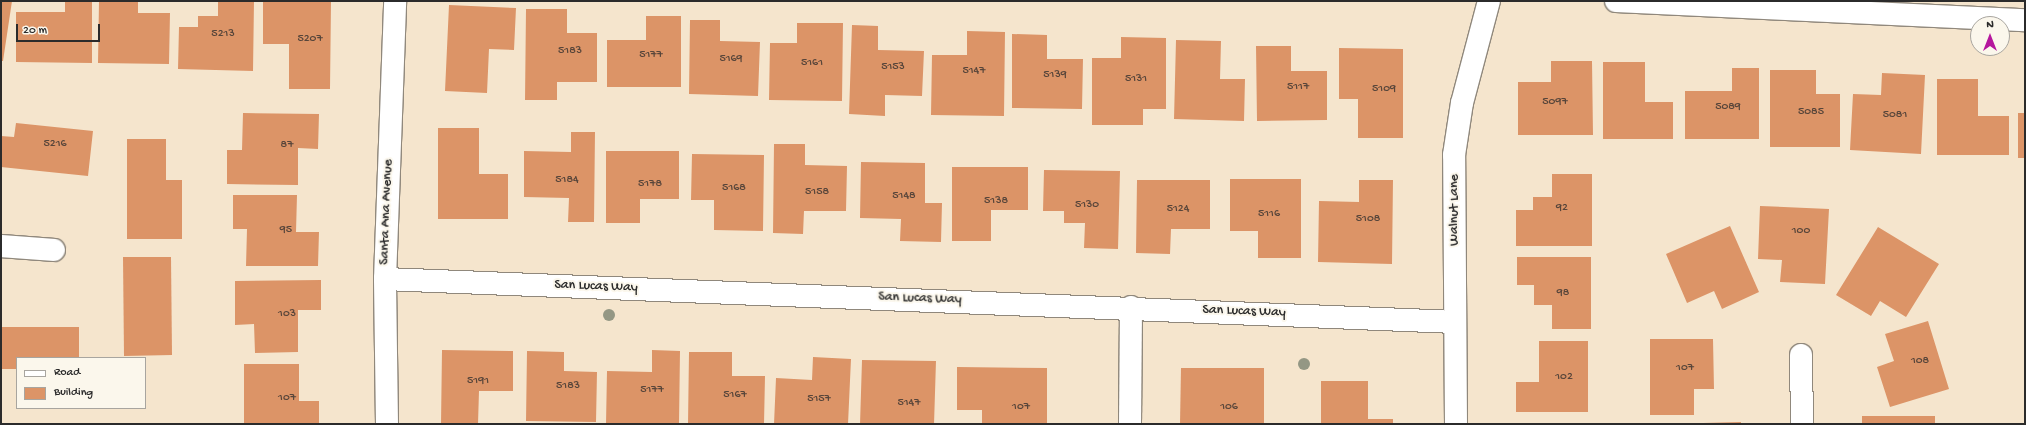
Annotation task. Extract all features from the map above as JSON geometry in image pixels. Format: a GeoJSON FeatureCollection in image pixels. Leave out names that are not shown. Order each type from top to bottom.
{"type":"FeatureCollection","features":[{"type":"Feature","properties":{"kind":"street","name":"Santa Ana Avenue"},"geometry":{"type":"LineString","coordinates":[[387,424],[385,279],[396,1]]}},
{"type":"Feature","properties":{"kind":"street","name":"Walnut Lane"},"geometry":{"type":"LineString","coordinates":[[1456,424],[1454,155],[1462,103],[1489,1]]}},
{"type":"Feature","properties":{"kind":"street"},"geometry":{"type":"LineString","coordinates":[[1616,1],[2025,20]]}},
{"type":"Feature","properties":{"kind":"street"},"geometry":{"type":"LineString","coordinates":[[1,246],[54,250]]}},
{"type":"Feature","properties":{"kind":"street","name":"San Lucas Way"},"geometry":{"type":"LineString","coordinates":[[385,279],[1456,322]]}},
{"type":"Feature","properties":{"kind":"street"},"geometry":{"type":"LineString","coordinates":[[1130,424],[1131,308]]}},
{"type":"Feature","properties":{"kind":"street"},"geometry":{"type":"LineString","coordinates":[[1801,355],[1802,424]]}},
{"type":"Feature","properties":{"kind":"building"},"geometry":{"type":"Polygon","coordinates":[[[1,1],[12,1],[3,61],[1,61],[1,1]]]}},
{"type":"Feature","properties":{"kind":"building"},"geometry":{"type":"Polygon","coordinates":[[[65,1],[92,1],[92,63],[16,62],[16,12],[65,12],[65,1]]]}},
{"type":"Feature","properties":{"kind":"building"},"geometry":{"type":"Polygon","coordinates":[[[99,1],[138,1],[138,13],[170,13],[169,64],[98,63],[99,1]]]}},
{"type":"Feature","properties":{"kind":"building"},"geometry":{"type":"Polygon","coordinates":[[[218,1],[254,1],[253,71],[178,69],[179,27],[198,27],[198,16],[218,16],[218,1]]]}},
{"type":"Feature","properties":{"kind":"building"},"geometry":{"type":"Polygon","coordinates":[[[263,1],[331,1],[330,89],[289,89],[289,44],[263,44],[263,1]]]}},
{"type":"Feature","properties":{"kind":"building"},"geometry":{"type":"Polygon","coordinates":[[[449,5],[516,8],[514,50],[489,49],[487,93],[445,91],[449,5]]]}},
{"type":"Feature","properties":{"kind":"building"},"geometry":{"type":"Polygon","coordinates":[[[526,9],[567,9],[567,33],[597,33],[597,82],[557,82],[557,100],[525,100],[526,9]]]}},
{"type":"Feature","properties":{"kind":"building"},"geometry":{"type":"Polygon","coordinates":[[[646,16],[681,16],[681,87],[607,87],[607,40],[646,40],[646,16]]]}},
{"type":"Feature","properties":{"kind":"building"},"geometry":{"type":"Polygon","coordinates":[[[690,20],[720,20],[720,41],[760,42],[758,96],[689,94],[690,20]]]}},
{"type":"Feature","properties":{"kind":"building"},"geometry":{"type":"Polygon","coordinates":[[[797,23],[843,23],[842,101],[769,100],[770,43],[797,43],[797,23]]]}},
{"type":"Feature","properties":{"kind":"building"},"geometry":{"type":"Polygon","coordinates":[[[852,25],[878,26],[878,50],[924,51],[922,96],[885,95],[885,116],[849,114],[852,25]]]}},
{"type":"Feature","properties":{"kind":"building"},"geometry":{"type":"Polygon","coordinates":[[[967,31],[1005,32],[1004,116],[931,115],[932,55],[967,55],[967,31]]]}},
{"type":"Feature","properties":{"kind":"building"},"geometry":{"type":"Polygon","coordinates":[[[1012,34],[1047,35],[1047,59],[1083,59],[1082,109],[1012,108],[1012,34]]]}},
{"type":"Feature","properties":{"kind":"building"},"geometry":{"type":"Polygon","coordinates":[[[1121,37],[1166,38],[1166,109],[1143,109],[1143,125],[1092,125],[1092,58],[1121,58],[1121,37]]]}},
{"type":"Feature","properties":{"kind":"building"},"geometry":{"type":"Polygon","coordinates":[[[1176,40],[1221,41],[1220,79],[1245,79],[1244,121],[1174,119],[1176,40]]]}},
{"type":"Feature","properties":{"kind":"building"},"geometry":{"type":"Polygon","coordinates":[[[1256,46],[1291,46],[1291,71],[1327,71],[1327,120],[1257,121],[1256,46]]]}},
{"type":"Feature","properties":{"kind":"building"},"geometry":{"type":"Polygon","coordinates":[[[1339,48],[1403,49],[1403,138],[1358,138],[1358,99],[1339,99],[1339,48]]]}},
{"type":"Feature","properties":{"kind":"building"},"geometry":{"type":"Polygon","coordinates":[[[1551,61],[1592,61],[1593,135],[1518,135],[1518,82],[1551,82],[1551,61]]]}},
{"type":"Feature","properties":{"kind":"building"},"geometry":{"type":"Polygon","coordinates":[[[1603,62],[1645,62],[1645,102],[1673,102],[1673,139],[1603,139],[1603,62]]]}},
{"type":"Feature","properties":{"kind":"building"},"geometry":{"type":"Polygon","coordinates":[[[1732,68],[1759,68],[1759,139],[1685,139],[1685,91],[1732,91],[1732,68]]]}},
{"type":"Feature","properties":{"kind":"building"},"geometry":{"type":"Polygon","coordinates":[[[1770,70],[1816,70],[1816,94],[1840,94],[1840,147],[1770,147],[1770,70]]]}},
{"type":"Feature","properties":{"kind":"building"},"geometry":{"type":"Polygon","coordinates":[[[1882,73],[1925,75],[1921,154],[1850,150],[1853,94],[1881,95],[1882,73]]]}},
{"type":"Feature","properties":{"kind":"building"},"geometry":{"type":"Polygon","coordinates":[[[1937,79],[1978,79],[1978,116],[2009,116],[2009,155],[1937,155],[1937,79]]]}},
{"type":"Feature","properties":{"kind":"building"},"geometry":{"type":"Polygon","coordinates":[[[243,113],[319,114],[318,149],[298,148],[298,185],[227,184],[227,150],[242,150],[243,113]]]}},
{"type":"Feature","properties":{"kind":"building"},"geometry":{"type":"Polygon","coordinates":[[[2018,113],[2025,113],[2025,158],[2018,158],[2018,113]]]}},
{"type":"Feature","properties":{"kind":"building"},"geometry":{"type":"Polygon","coordinates":[[[16,123],[93,131],[88,176],[1,167],[1,136],[14,137],[16,123]]]}},
{"type":"Feature","properties":{"kind":"building"},"geometry":{"type":"Polygon","coordinates":[[[438,128],[479,128],[479,174],[508,174],[508,219],[438,219],[438,128]]]}},
{"type":"Feature","properties":{"kind":"building"},"geometry":{"type":"Polygon","coordinates":[[[571,132],[595,132],[594,222],[568,222],[569,198],[524,197],[524,151],[571,152],[571,132]]]}},
{"type":"Feature","properties":{"kind":"building"},"geometry":{"type":"Polygon","coordinates":[[[127,139],[166,139],[166,180],[182,180],[182,239],[127,239],[127,139]]]}},
{"type":"Feature","properties":{"kind":"building"},"geometry":{"type":"Polygon","coordinates":[[[774,144],[805,144],[805,165],[847,166],[846,211],[804,211],[803,234],[773,233],[774,144]]]}},
{"type":"Feature","properties":{"kind":"building"},"geometry":{"type":"Polygon","coordinates":[[[606,151],[679,151],[679,199],[640,199],[640,223],[606,223],[606,151]]]}},
{"type":"Feature","properties":{"kind":"building"},"geometry":{"type":"Polygon","coordinates":[[[692,154],[764,155],[763,231],[714,230],[714,200],[691,200],[692,154]]]}},
{"type":"Feature","properties":{"kind":"building"},"geometry":{"type":"Polygon","coordinates":[[[861,162],[925,163],[925,203],[942,203],[941,242],[900,241],[901,219],[860,218],[861,162]]]}},
{"type":"Feature","properties":{"kind":"building"},"geometry":{"type":"Polygon","coordinates":[[[952,167],[1028,167],[1028,210],[991,210],[991,241],[952,241],[952,167]]]}},
{"type":"Feature","properties":{"kind":"building"},"geometry":{"type":"Polygon","coordinates":[[[1044,170],[1120,171],[1118,249],[1084,248],[1085,223],[1064,223],[1064,211],[1043,211],[1044,170]]]}},
{"type":"Feature","properties":{"kind":"building"},"geometry":{"type":"Polygon","coordinates":[[[1552,174],[1592,174],[1592,246],[1516,246],[1516,210],[1533,210],[1533,197],[1552,197],[1552,174]]]}},
{"type":"Feature","properties":{"kind":"building"},"geometry":{"type":"Polygon","coordinates":[[[1230,179],[1301,179],[1301,258],[1258,258],[1258,231],[1230,231],[1230,179]]]}},
{"type":"Feature","properties":{"kind":"building"},"geometry":{"type":"Polygon","coordinates":[[[1137,180],[1210,180],[1210,229],[1171,229],[1170,254],[1136,253],[1137,180]]]}},
{"type":"Feature","properties":{"kind":"building"},"geometry":{"type":"Polygon","coordinates":[[[1359,180],[1393,180],[1392,264],[1318,262],[1319,201],[1359,202],[1359,180]]]}},
{"type":"Feature","properties":{"kind":"building"},"geometry":{"type":"Polygon","coordinates":[[[233,195],[297,195],[296,232],[319,232],[318,266],[246,266],[247,229],[233,229],[233,195]]]}},
{"type":"Feature","properties":{"kind":"building"},"geometry":{"type":"Polygon","coordinates":[[[1760,206],[1829,209],[1825,284],[1780,282],[1782,260],[1758,259],[1760,206]]]}},
{"type":"Feature","properties":{"kind":"building"},"geometry":{"type":"Polygon","coordinates":[[[1730,226],[1759,292],[1722,309],[1714,291],[1687,303],[1666,254],[1730,226]]]}},
{"type":"Feature","properties":{"kind":"building"},"geometry":{"type":"Polygon","coordinates":[[[1878,227],[1939,264],[1906,317],[1880,301],[1871,316],[1836,295],[1878,227]]]}},
{"type":"Feature","properties":{"kind":"building"},"geometry":{"type":"Polygon","coordinates":[[[123,257],[171,257],[172,355],[124,356],[123,257]]]}},
{"type":"Feature","properties":{"kind":"building"},"geometry":{"type":"Polygon","coordinates":[[[1517,257],[1591,257],[1591,329],[1552,329],[1552,305],[1534,305],[1534,285],[1517,285],[1517,257]]]}},
{"type":"Feature","properties":{"kind":"building"},"geometry":{"type":"Polygon","coordinates":[[[321,280],[321,310],[298,310],[298,352],[255,353],[254,324],[235,325],[235,281],[321,280]]]}},
{"type":"Feature","properties":{"kind":"building"},"geometry":{"type":"Polygon","coordinates":[[[1928,321],[1949,389],[1890,407],[1877,367],[1894,361],[1885,334],[1928,321]]]}},
{"type":"Feature","properties":{"kind":"building"},"geometry":{"type":"Polygon","coordinates":[[[1,327],[79,327],[79,357],[16,357],[16,369],[1,369],[1,327]]]}},
{"type":"Feature","properties":{"kind":"building"},"geometry":{"type":"Polygon","coordinates":[[[1650,339],[1713,339],[1714,389],[1694,389],[1694,415],[1650,415],[1650,339]]]}},
{"type":"Feature","properties":{"kind":"building"},"geometry":{"type":"Polygon","coordinates":[[[1539,341],[1588,341],[1588,412],[1516,412],[1516,382],[1539,382],[1539,341]]]}},
{"type":"Feature","properties":{"kind":"building"},"geometry":{"type":"Polygon","coordinates":[[[442,350],[513,351],[513,391],[479,391],[478,424],[441,424],[442,350]]]}},
{"type":"Feature","properties":{"kind":"building"},"geometry":{"type":"Polygon","coordinates":[[[652,350],[680,351],[679,424],[606,424],[607,371],[652,372],[652,350]]]}},
{"type":"Feature","properties":{"kind":"building"},"geometry":{"type":"Polygon","coordinates":[[[527,351],[564,352],[564,371],[597,372],[596,422],[526,421],[527,351]]]}},
{"type":"Feature","properties":{"kind":"building"},"geometry":{"type":"Polygon","coordinates":[[[689,352],[732,352],[732,376],[765,376],[764,424],[688,424],[689,352]]]}},
{"type":"Feature","properties":{"kind":"building"},"geometry":{"type":"Polygon","coordinates":[[[813,357],[851,359],[848,424],[774,424],[776,378],[812,380],[813,357]]]}},
{"type":"Feature","properties":{"kind":"building"},"geometry":{"type":"Polygon","coordinates":[[[862,360],[936,361],[934,424],[860,424],[862,360]]]}},
{"type":"Feature","properties":{"kind":"building"},"geometry":{"type":"Polygon","coordinates":[[[244,364],[299,364],[299,401],[319,401],[319,424],[244,424],[244,364]]]}},
{"type":"Feature","properties":{"kind":"building"},"geometry":{"type":"Polygon","coordinates":[[[957,367],[1047,368],[1047,424],[982,424],[982,410],[957,410],[957,367]]]}},
{"type":"Feature","properties":{"kind":"building"},"geometry":{"type":"Polygon","coordinates":[[[1181,368],[1264,368],[1264,424],[1180,424],[1181,368]]]}},
{"type":"Feature","properties":{"kind":"building"},"geometry":{"type":"Polygon","coordinates":[[[1321,381],[1368,381],[1368,419],[1393,419],[1393,424],[1321,424],[1321,381]]]}},
{"type":"Feature","properties":{"kind":"building"},"geometry":{"type":"Polygon","coordinates":[[[1862,416],[1935,416],[1935,424],[1862,424],[1862,416]]]}},
{"type":"Feature","properties":{"kind":"building"},"geometry":{"type":"Polygon","coordinates":[[[1741,422],[1741,424],[1703,424],[1703,423],[1741,422]]]}}]}
